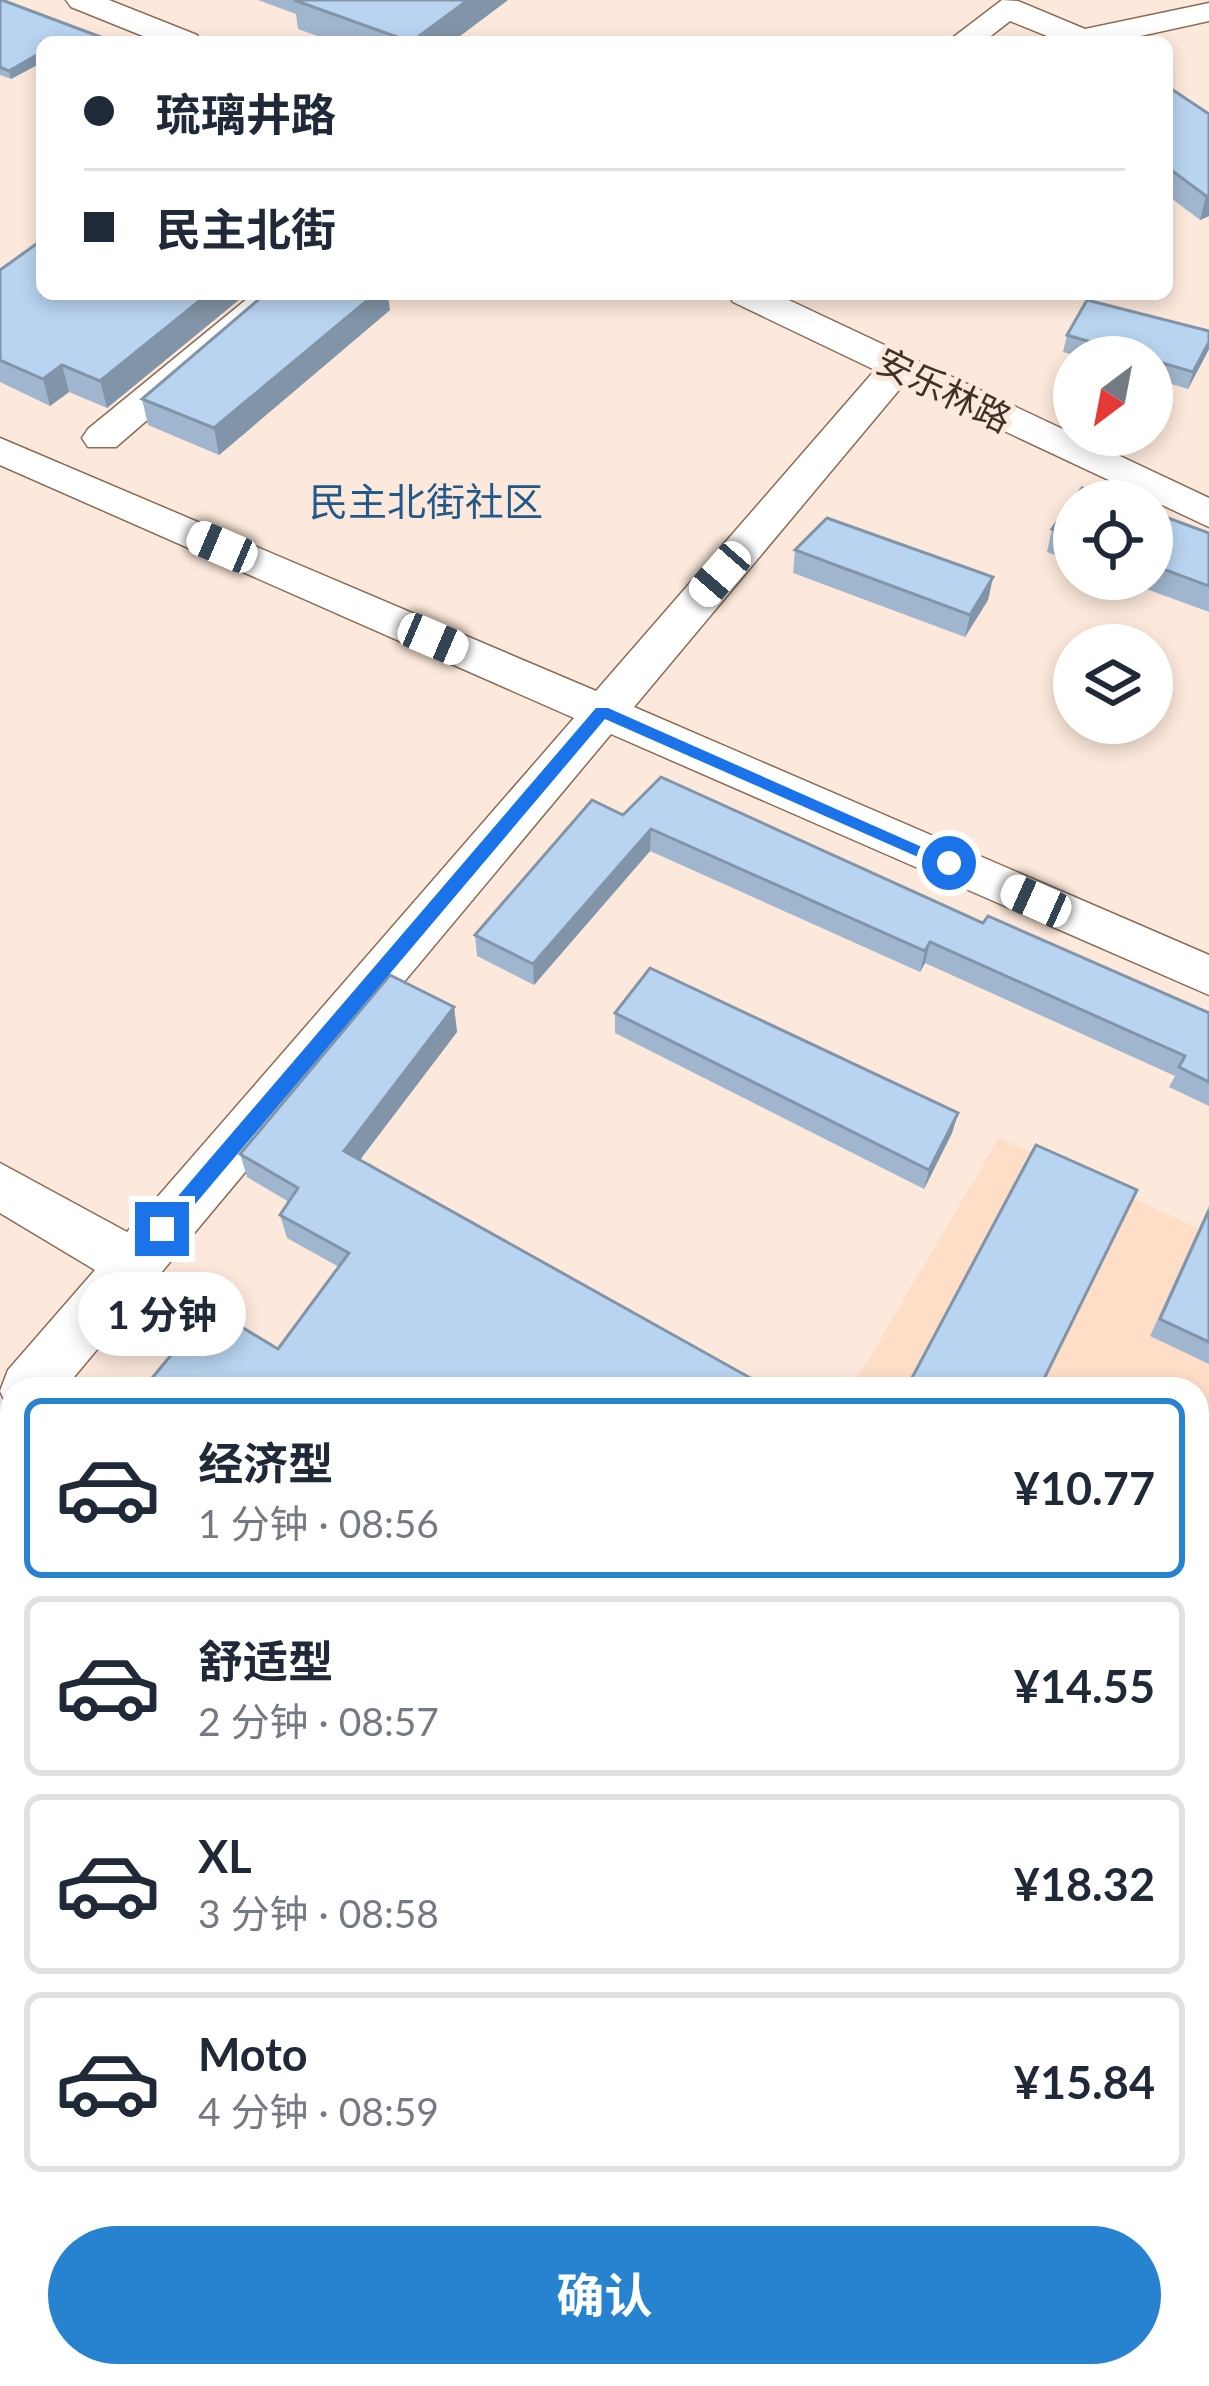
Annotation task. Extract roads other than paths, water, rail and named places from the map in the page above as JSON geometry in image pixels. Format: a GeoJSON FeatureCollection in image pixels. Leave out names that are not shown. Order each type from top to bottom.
{"type":"FeatureCollection","features":[{"type":"Feature","properties":{"kind":"street"},"geometry":{"type":"LineString","coordinates":[[82,0],[171,36]]}},
{"type":"Feature","properties":{"kind":"street"},"geometry":{"type":"LineString","coordinates":[[971,36],[1007,8],[1075,36]]}},
{"type":"Feature","properties":{"kind":"street"},"geometry":{"type":"LineString","coordinates":[[1096,36],[1209,12]]}},
{"type":"Feature","properties":{"kind":"street"},"geometry":{"type":"LineString","coordinates":[[102,438],[268,300]]}},
{"type":"Feature","properties":{"kind":"street","name":"安乐林路"},"geometry":{"type":"LineString","coordinates":[[758,300],[1209,514]]}},
{"type":"Feature","properties":{"kind":"street"},"geometry":{"type":"LineString","coordinates":[[38,1377],[898,367]]}},
{"type":"Feature","properties":{"kind":"street"},"geometry":{"type":"LineString","coordinates":[[0,451],[1209,976]]}},
{"type":"Feature","properties":{"kind":"street"},"geometry":{"type":"LineString","coordinates":[[0,1186],[133,1264]]}},
{"type":"Feature","properties":{"kind":"district","name":"民主北街社区"},"geometry":{"type":"Point","coordinates":[426,502]}}]}
